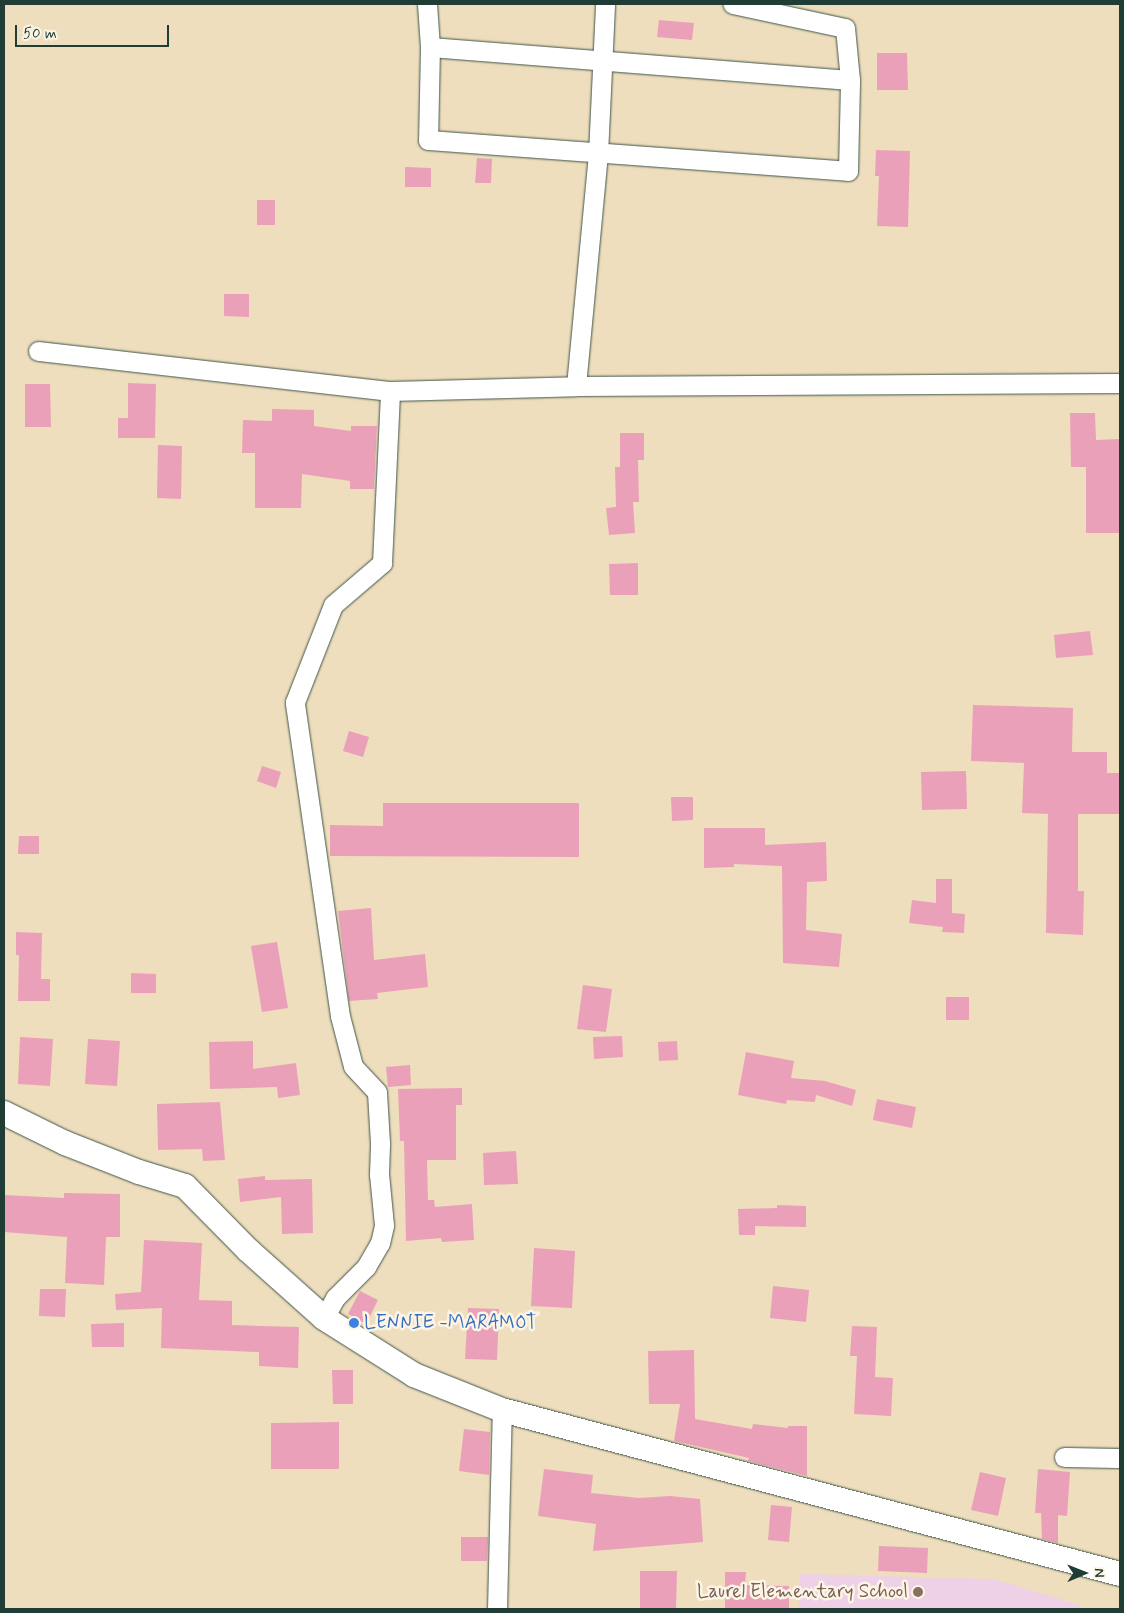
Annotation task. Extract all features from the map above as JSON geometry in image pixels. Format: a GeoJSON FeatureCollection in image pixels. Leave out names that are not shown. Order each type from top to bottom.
{"type":"FeatureCollection","features":[{"type":"Feature","properties":{"kind":"street"},"geometry":{"type":"LineString","coordinates":[[427,4],[430,47],[428,140],[848,171],[850,80],[845,28],[733,4]]}},
{"type":"Feature","properties":{"kind":"street"},"geometry":{"type":"LineString","coordinates":[[576,386],[598,154],[604,4]]}},
{"type":"Feature","properties":{"kind":"street"},"geometry":{"type":"LineString","coordinates":[[430,47],[850,80]]}},
{"type":"Feature","properties":{"kind":"street"},"geometry":{"type":"LineString","coordinates":[[38,351],[390,391],[576,386],[1120,383]]}},
{"type":"Feature","properties":{"kind":"street"},"geometry":{"type":"LineString","coordinates":[[324,1318],[335,1298],[366,1266],[380,1243],[384,1225],[379,1174],[380,1143],[377,1092],[353,1066],[340,1016],[295,702],[332,605],[382,563],[390,391]]}},
{"type":"Feature","properties":{"kind":"street"},"geometry":{"type":"LineString","coordinates":[[4,1113],[65,1143],[139,1172],[185,1186],[248,1250],[324,1318],[414,1375],[502,1410],[1120,1574]]}},
{"type":"Feature","properties":{"kind":"street"},"geometry":{"type":"LineString","coordinates":[[497,1609],[502,1410]]}},
{"type":"Feature","properties":{"kind":"street"},"geometry":{"type":"LineString","coordinates":[[1064,1457],[1120,1458]]}},
{"type":"Feature","properties":{"kind":"shaded area","name":"Laurel Elementary School"},"geometry":{"type":"Polygon","coordinates":[[[800,1574],[994,1579],[1080,1605],[1079,1609],[799,1609],[800,1574]]]}},
{"type":"Feature","properties":{"kind":"building"},"geometry":{"type":"Polygon","coordinates":[[[659,20],[694,23],[692,40],[657,37],[659,20]]]}},
{"type":"Feature","properties":{"kind":"building"},"geometry":{"type":"Polygon","coordinates":[[[877,53],[907,53],[908,90],[877,90],[877,53]]]}},
{"type":"Feature","properties":{"kind":"building"},"geometry":{"type":"Polygon","coordinates":[[[876,150],[910,151],[908,227],[877,226],[879,176],[875,176],[876,150]]]}},
{"type":"Feature","properties":{"kind":"building"},"geometry":{"type":"Polygon","coordinates":[[[477,158],[492,159],[491,183],[475,183],[477,158]]]}},
{"type":"Feature","properties":{"kind":"building"},"geometry":{"type":"Polygon","coordinates":[[[405,167],[431,168],[431,187],[405,187],[405,167]]]}},
{"type":"Feature","properties":{"kind":"building"},"geometry":{"type":"Polygon","coordinates":[[[257,200],[275,200],[275,225],[257,225],[257,200]]]}},
{"type":"Feature","properties":{"kind":"building"},"geometry":{"type":"Polygon","coordinates":[[[224,294],[249,294],[249,317],[224,316],[224,294]]]}},
{"type":"Feature","properties":{"kind":"building"},"geometry":{"type":"Polygon","coordinates":[[[128,383],[156,384],[155,438],[118,438],[118,418],[128,418],[128,383]]]}},
{"type":"Feature","properties":{"kind":"building"},"geometry":{"type":"Polygon","coordinates":[[[25,384],[50,384],[51,427],[25,427],[25,384]]]}},
{"type":"Feature","properties":{"kind":"building"},"geometry":{"type":"Polygon","coordinates":[[[272,409],[314,410],[314,426],[351,431],[351,426],[377,426],[374,489],[350,489],[350,481],[302,474],[301,508],[255,508],[255,453],[242,453],[243,420],[272,421],[272,409]]]}},
{"type":"Feature","properties":{"kind":"building"},"geometry":{"type":"Polygon","coordinates":[[[1070,413],[1095,413],[1096,440],[1120,439],[1120,533],[1086,533],[1086,467],[1071,467],[1070,413]]]}},
{"type":"Feature","properties":{"kind":"building"},"geometry":{"type":"Polygon","coordinates":[[[620,433],[644,433],[644,460],[638,460],[639,502],[633,502],[635,533],[609,535],[606,508],[616,507],[615,467],[620,467],[620,433]]]}},
{"type":"Feature","properties":{"kind":"building"},"geometry":{"type":"Polygon","coordinates":[[[158,445],[182,446],[181,499],[157,498],[158,445]]]}},
{"type":"Feature","properties":{"kind":"building"},"geometry":{"type":"Polygon","coordinates":[[[638,563],[638,595],[610,595],[609,564],[638,563]]]}},
{"type":"Feature","properties":{"kind":"building"},"geometry":{"type":"Polygon","coordinates":[[[1090,631],[1093,655],[1056,658],[1054,635],[1090,631]]]}},
{"type":"Feature","properties":{"kind":"building"},"geometry":{"type":"Polygon","coordinates":[[[973,705],[1073,708],[1072,752],[1107,752],[1107,773],[1120,773],[1120,814],[1078,814],[1078,891],[1084,891],[1083,935],[1046,933],[1048,814],[1022,813],[1024,763],[971,761],[973,705]]]}},
{"type":"Feature","properties":{"kind":"building"},"geometry":{"type":"Polygon","coordinates":[[[349,731],[369,737],[363,757],[343,751],[349,731]]]}},
{"type":"Feature","properties":{"kind":"building"},"geometry":{"type":"Polygon","coordinates":[[[262,766],[281,772],[276,788],[257,781],[262,766]]]}},
{"type":"Feature","properties":{"kind":"building"},"geometry":{"type":"Polygon","coordinates":[[[966,771],[967,809],[922,810],[921,772],[966,771]]]}},
{"type":"Feature","properties":{"kind":"building"},"geometry":{"type":"Polygon","coordinates":[[[671,797],[693,797],[693,820],[672,821],[671,797]]]}},
{"type":"Feature","properties":{"kind":"building"},"geometry":{"type":"Polygon","coordinates":[[[383,803],[579,803],[579,857],[330,856],[330,825],[383,826],[383,803]]]}},
{"type":"Feature","properties":{"kind":"building"},"geometry":{"type":"Polygon","coordinates":[[[704,828],[765,828],[765,845],[826,842],[827,881],[807,882],[806,930],[842,934],[839,967],[783,963],[782,866],[734,864],[734,867],[704,868],[704,828]]]}},
{"type":"Feature","properties":{"kind":"building"},"geometry":{"type":"Polygon","coordinates":[[[19,836],[39,836],[39,854],[18,854],[19,836]]]}},
{"type":"Feature","properties":{"kind":"building"},"geometry":{"type":"Polygon","coordinates":[[[936,879],[952,879],[952,913],[965,914],[964,933],[942,932],[943,927],[909,923],[912,900],[936,903],[936,879]]]}},
{"type":"Feature","properties":{"kind":"building"},"geometry":{"type":"Polygon","coordinates":[[[371,908],[374,960],[425,954],[428,987],[377,993],[378,999],[349,1001],[338,911],[371,908]]]}},
{"type":"Feature","properties":{"kind":"building"},"geometry":{"type":"Polygon","coordinates":[[[16,932],[42,933],[41,979],[50,979],[50,1001],[18,1001],[19,955],[16,955],[16,932]]]}},
{"type":"Feature","properties":{"kind":"building"},"geometry":{"type":"Polygon","coordinates":[[[277,942],[288,1008],[262,1012],[251,946],[277,942]]]}},
{"type":"Feature","properties":{"kind":"building"},"geometry":{"type":"Polygon","coordinates":[[[131,973],[156,974],[156,993],[131,993],[131,973]]]}},
{"type":"Feature","properties":{"kind":"building"},"geometry":{"type":"Polygon","coordinates":[[[583,985],[612,989],[606,1032],[577,1029],[583,985]]]}},
{"type":"Feature","properties":{"kind":"building"},"geometry":{"type":"Polygon","coordinates":[[[946,997],[969,997],[969,1020],[946,1020],[946,997]]]}},
{"type":"Feature","properties":{"kind":"building"},"geometry":{"type":"Polygon","coordinates":[[[622,1036],[623,1057],[594,1059],[593,1037],[622,1036]]]}},
{"type":"Feature","properties":{"kind":"building"},"geometry":{"type":"Polygon","coordinates":[[[20,1037],[53,1039],[50,1086],[18,1084],[20,1037]]]}},
{"type":"Feature","properties":{"kind":"building"},"geometry":{"type":"Polygon","coordinates":[[[88,1039],[120,1041],[117,1086],[85,1084],[88,1039]]]}},
{"type":"Feature","properties":{"kind":"building"},"geometry":{"type":"Polygon","coordinates":[[[253,1041],[253,1069],[296,1063],[300,1095],[278,1098],[277,1087],[210,1089],[209,1042],[253,1041]]]}},
{"type":"Feature","properties":{"kind":"building"},"geometry":{"type":"Polygon","coordinates":[[[677,1041],[678,1060],[659,1061],[658,1042],[677,1041]]]}},
{"type":"Feature","properties":{"kind":"building"},"geometry":{"type":"Polygon","coordinates":[[[746,1052],[794,1061],[791,1078],[825,1081],[856,1090],[852,1106],[816,1095],[815,1102],[787,1100],[786,1104],[738,1095],[746,1052]]]}},
{"type":"Feature","properties":{"kind":"building"},"geometry":{"type":"Polygon","coordinates":[[[410,1065],[411,1085],[388,1087],[386,1067],[410,1065]]]}},
{"type":"Feature","properties":{"kind":"building"},"geometry":{"type":"Polygon","coordinates":[[[462,1088],[462,1105],[456,1105],[456,1160],[427,1160],[428,1200],[434,1200],[435,1207],[472,1204],[474,1240],[442,1242],[441,1238],[406,1241],[404,1141],[400,1141],[398,1089],[462,1088]]]}},
{"type":"Feature","properties":{"kind":"building"},"geometry":{"type":"Polygon","coordinates":[[[877,1099],[916,1107],[912,1128],[873,1120],[877,1099]]]}},
{"type":"Feature","properties":{"kind":"building"},"geometry":{"type":"Polygon","coordinates":[[[220,1102],[225,1160],[203,1161],[202,1149],[158,1150],[157,1104],[220,1102]]]}},
{"type":"Feature","properties":{"kind":"building"},"geometry":{"type":"Polygon","coordinates":[[[516,1151],[518,1184],[484,1185],[483,1153],[516,1151]]]}},
{"type":"Feature","properties":{"kind":"building"},"geometry":{"type":"Polygon","coordinates":[[[265,1176],[265,1180],[312,1179],[313,1233],[282,1234],[281,1197],[240,1202],[238,1179],[265,1176]]]}},
{"type":"Feature","properties":{"kind":"building"},"geometry":{"type":"Polygon","coordinates":[[[64,1193],[120,1194],[120,1237],[106,1237],[104,1285],[65,1283],[67,1237],[4,1232],[4,1195],[64,1198],[64,1193]]]}},
{"type":"Feature","properties":{"kind":"building"},"geometry":{"type":"Polygon","coordinates":[[[777,1205],[806,1206],[806,1227],[755,1226],[755,1235],[739,1235],[738,1209],[777,1208],[777,1205]]]}},
{"type":"Feature","properties":{"kind":"building"},"geometry":{"type":"Polygon","coordinates":[[[144,1240],[202,1243],[199,1300],[232,1301],[232,1325],[299,1327],[298,1368],[259,1366],[259,1352],[161,1348],[162,1308],[116,1310],[115,1294],[141,1292],[144,1240]]]}},
{"type":"Feature","properties":{"kind":"building"},"geometry":{"type":"Polygon","coordinates":[[[534,1248],[575,1251],[572,1308],[531,1306],[534,1248]]]}},
{"type":"Feature","properties":{"kind":"building"},"geometry":{"type":"Polygon","coordinates":[[[773,1286],[809,1290],[806,1322],[770,1318],[773,1286]]]}},
{"type":"Feature","properties":{"kind":"building"},"geometry":{"type":"Polygon","coordinates":[[[40,1289],[66,1289],[65,1317],[39,1316],[40,1289]]]}},
{"type":"Feature","properties":{"kind":"building"},"geometry":{"type":"Polygon","coordinates":[[[360,1291],[378,1300],[366,1324],[348,1314],[360,1291]]]}},
{"type":"Feature","properties":{"kind":"building"},"geometry":{"type":"Polygon","coordinates":[[[468,1308],[499,1309],[497,1360],[465,1359],[468,1308]]]}},
{"type":"Feature","properties":{"kind":"building"},"geometry":{"type":"Polygon","coordinates":[[[124,1323],[124,1347],[92,1347],[91,1324],[124,1323]]]}},
{"type":"Feature","properties":{"kind":"building"},"geometry":{"type":"Polygon","coordinates":[[[852,1326],[877,1327],[875,1377],[893,1378],[891,1416],[854,1414],[857,1356],[850,1356],[852,1326]]]}},
{"type":"Feature","properties":{"kind":"building"},"geometry":{"type":"Polygon","coordinates":[[[694,1350],[695,1419],[752,1429],[753,1424],[788,1428],[788,1426],[807,1426],[807,1476],[748,1461],[749,1458],[674,1441],[680,1404],[649,1404],[648,1351],[694,1350]]]}},
{"type":"Feature","properties":{"kind":"building"},"geometry":{"type":"Polygon","coordinates":[[[332,1370],[353,1370],[353,1404],[333,1404],[332,1370]]]}},
{"type":"Feature","properties":{"kind":"building"},"geometry":{"type":"Polygon","coordinates":[[[339,1422],[339,1469],[271,1469],[271,1423],[339,1422]]]}},
{"type":"Feature","properties":{"kind":"building"},"geometry":{"type":"Polygon","coordinates":[[[464,1429],[490,1432],[489,1475],[459,1471],[464,1429]]]}},
{"type":"Feature","properties":{"kind":"building"},"geometry":{"type":"Polygon","coordinates":[[[544,1469],[593,1475],[591,1493],[639,1498],[670,1496],[700,1499],[703,1542],[593,1551],[596,1524],[538,1516],[544,1469]]]}},
{"type":"Feature","properties":{"kind":"building"},"geometry":{"type":"Polygon","coordinates":[[[1038,1469],[1070,1472],[1067,1516],[1058,1515],[1058,1543],[1042,1539],[1041,1513],[1035,1513],[1038,1469]]]}},
{"type":"Feature","properties":{"kind":"building"},"geometry":{"type":"Polygon","coordinates":[[[980,1472],[1006,1478],[998,1516],[971,1510],[980,1472]]]}},
{"type":"Feature","properties":{"kind":"building"},"geometry":{"type":"Polygon","coordinates":[[[771,1505],[792,1507],[789,1542],[768,1540],[771,1505]]]}},
{"type":"Feature","properties":{"kind":"building"},"geometry":{"type":"Polygon","coordinates":[[[461,1537],[488,1537],[487,1561],[461,1561],[461,1537]]]}},
{"type":"Feature","properties":{"kind":"building"},"geometry":{"type":"Polygon","coordinates":[[[879,1546],[928,1548],[927,1573],[878,1571],[879,1546]]]}},
{"type":"Feature","properties":{"kind":"building"},"geometry":{"type":"Polygon","coordinates":[[[640,1571],[677,1571],[676,1609],[640,1609],[640,1571]]]}},
{"type":"Feature","properties":{"kind":"building"},"geometry":{"type":"Polygon","coordinates":[[[725,1572],[746,1572],[745,1585],[789,1586],[789,1609],[725,1609],[725,1572]]]}},
{"type":"Feature","properties":{"kind":"place","name":"LENNIE -MARAMOT"},"geometry":{"type":"Point","coordinates":[354,1323]}},
{"type":"Feature","properties":{"kind":"place","name":"Laurel Elementary School"},"geometry":{"type":"Point","coordinates":[918,1592]}}]}
